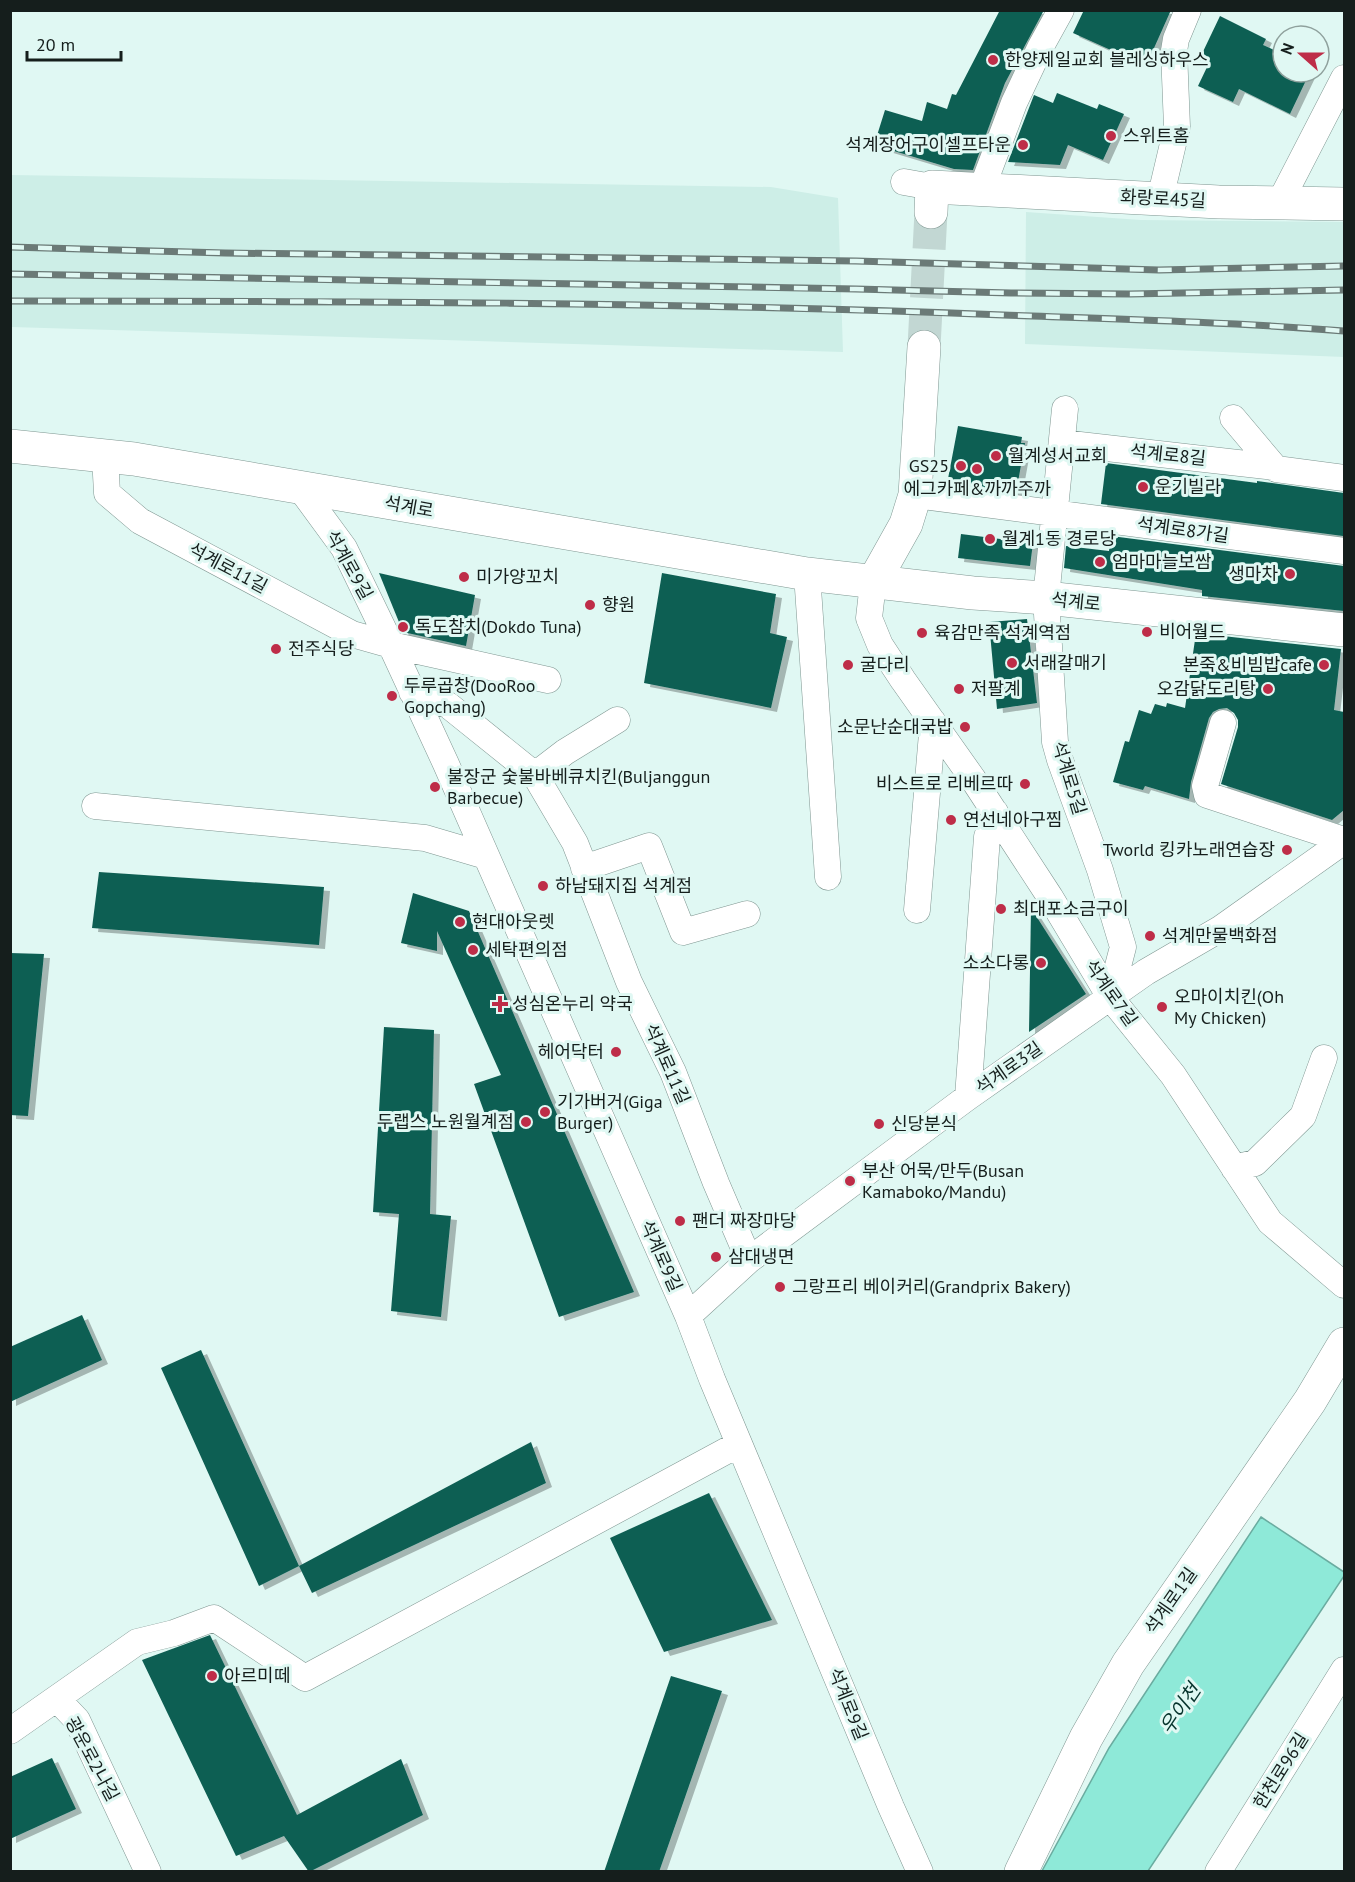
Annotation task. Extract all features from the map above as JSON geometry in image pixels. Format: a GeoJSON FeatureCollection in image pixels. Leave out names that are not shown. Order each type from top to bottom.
{"type":"FeatureCollection","features":[{"type":"Feature","properties":{"kind":"street"},"geometry":{"type":"LineString","coordinates":[[981,191],[1014,102],[1061,10]]}},
{"type":"Feature","properties":{"kind":"street"},"geometry":{"type":"LineString","coordinates":[[1160,199],[1177,127],[1174,51],[1176,39],[1188,10]]}},
{"type":"Feature","properties":{"kind":"street"},"geometry":{"type":"LineString","coordinates":[[1280,202],[1344,78]]}},
{"type":"Feature","properties":{"kind":"street","name":"화랑로45길"},"geometry":{"type":"LineString","coordinates":[[922,193],[981,191],[1219,202],[1344,204]]}},
{"type":"Feature","properties":{"kind":"street"},"geometry":{"type":"LineString","coordinates":[[873,583],[906,524],[915,495],[924,347]]}},
{"type":"Feature","properties":{"kind":"street","name":"석계로5길"},"geometry":{"type":"LineString","coordinates":[[1065,409],[1046,598],[1055,742],[1100,870],[1123,947],[1110,997]]}},
{"type":"Feature","properties":{"kind":"street"},"geometry":{"type":"LineString","coordinates":[[1233,418],[1274,467]]}},
{"type":"Feature","properties":{"kind":"street","name":"석계로8길"},"geometry":{"type":"LineString","coordinates":[[1062,443],[1274,467],[1344,478]]}},
{"type":"Feature","properties":{"kind":"street","name":"석계로"},"geometry":{"type":"LineString","coordinates":[[10,446],[134,459],[807,574],[873,583],[1046,598],[1344,630]]}},
{"type":"Feature","properties":{"kind":"street","name":"석계로11길"},"geometry":{"type":"LineString","coordinates":[[105,456],[107,493],[141,521],[352,634],[391,645]]}},
{"type":"Feature","properties":{"kind":"street","name":"석계로9길"},"geometry":{"type":"LineString","coordinates":[[300,488],[344,548],[391,645],[486,856],[688,1316],[739,1444],[920,1872]]}},
{"type":"Feature","properties":{"kind":"street","name":"석계로8가길"},"geometry":{"type":"LineString","coordinates":[[915,495],[1344,551]]}},
{"type":"Feature","properties":{"kind":"street"},"geometry":{"type":"LineString","coordinates":[[807,574],[828,876]]}},
{"type":"Feature","properties":{"kind":"street","name":"석계로7길"},"geometry":{"type":"LineString","coordinates":[[873,583],[869,618],[880,645],[1050,897],[1110,997],[1173,1076],[1270,1222],[1344,1285]]}},
{"type":"Feature","properties":{"kind":"street"},"geometry":{"type":"LineString","coordinates":[[391,645],[548,680]]}},
{"type":"Feature","properties":{"kind":"street","name":"석계로11길"},"geometry":{"type":"LineString","coordinates":[[412,692],[448,705],[535,775],[575,843],[628,981],[673,1072],[749,1260]]}},
{"type":"Feature","properties":{"kind":"street"},"geometry":{"type":"LineString","coordinates":[[535,775],[565,752],[617,720]]}},
{"type":"Feature","properties":{"kind":"street"},"geometry":{"type":"LineString","coordinates":[[917,910],[933,722]]}},
{"type":"Feature","properties":{"kind":"street","name":"석계로3길"},"geometry":{"type":"LineString","coordinates":[[1223,723],[1205,786],[1207,795],[1344,840]]}},
{"type":"Feature","properties":{"kind":"street"},"geometry":{"type":"LineString","coordinates":[[95,806],[425,838],[486,856]]}},
{"type":"Feature","properties":{"kind":"street"},"geometry":{"type":"LineString","coordinates":[[968,1097],[987,837],[995,813]]}},
{"type":"Feature","properties":{"kind":"street","name":"석계로3길"},"geometry":{"type":"LineString","coordinates":[[688,1316],[749,1260],[968,1097],[1146,972],[1220,929],[1344,840]]}},
{"type":"Feature","properties":{"kind":"street"},"geometry":{"type":"LineString","coordinates":[[584,868],[649,846],[683,932],[747,914]]}},
{"type":"Feature","properties":{"kind":"street"},"geometry":{"type":"LineString","coordinates":[[1234,1168],[1255,1163],[1303,1116],[1324,1058]]}},
{"type":"Feature","properties":{"kind":"street","name":"석계로1길"},"geometry":{"type":"LineString","coordinates":[[1022,1872],[1086,1738],[1128,1664],[1310,1401],[1344,1344]]}},
{"type":"Feature","properties":{"kind":"street"},"geometry":{"type":"LineString","coordinates":[[57,1699],[138,1642],[174,1633],[214,1618],[305,1678],[739,1444]]}},
{"type":"Feature","properties":{"kind":"street","name":"한천로96길"},"geometry":{"type":"LineString","coordinates":[[1218,1872],[1344,1670]]}},
{"type":"Feature","properties":{"kind":"street","name":"광운로2나길"},"geometry":{"type":"LineString","coordinates":[[10,1731],[57,1699],[77,1720],[148,1872]]}},
{"type":"Feature","properties":{"kind":"shaded area"},"geometry":{"type":"Polygon","coordinates":[[[11,175],[771,187],[838,198],[843,352],[11,327],[11,175]]]}},
{"type":"Feature","properties":{"kind":"shaded area"},"geometry":{"type":"Polygon","coordinates":[[[1026,212],[1141,220],[1344,222],[1344,357],[1025,344],[1026,212]]]}},
{"type":"Feature","properties":{"kind":"water","name":"우이천"},"geometry":{"type":"Polygon","coordinates":[[[1261,1517],[1344,1572],[1344,1576],[1148,1871],[1042,1871],[1109,1748],[1261,1517]]]}},
{"type":"Feature","properties":{"kind":"building"},"geometry":{"type":"Polygon","coordinates":[[[1000,10],[1044,10],[1005,83],[973,170],[954,169],[874,145],[885,110],[922,121],[927,102],[947,109],[952,94],[956,95],[1000,10]]]}},
{"type":"Feature","properties":{"kind":"building"},"geometry":{"type":"Polygon","coordinates":[[[1084,10],[1171,10],[1146,66],[1073,33],[1084,10]]]}},
{"type":"Feature","properties":{"kind":"building"},"geometry":{"type":"Polygon","coordinates":[[[1220,16],[1266,39],[1263,45],[1271,49],[1271,84],[1304,84],[1290,114],[1239,89],[1233,102],[1198,86],[1208,65],[1199,60],[1220,16]]]}},
{"type":"Feature","properties":{"kind":"building"},"geometry":{"type":"Polygon","coordinates":[[[1057,93],[1097,109],[1099,104],[1124,114],[1103,160],[1068,145],[1060,165],[1008,162],[1034,95],[1053,103],[1057,93]]]}},
{"type":"Feature","properties":{"kind":"building"},"geometry":{"type":"Polygon","coordinates":[[[958,426],[1022,437],[1021,443],[1025,443],[1016,493],[947,484],[958,426]]]}},
{"type":"Feature","properties":{"kind":"building"},"geometry":{"type":"Polygon","coordinates":[[[1106,463],[1344,493],[1343,536],[1101,504],[1106,463]]]}},
{"type":"Feature","properties":{"kind":"building"},"geometry":{"type":"Polygon","coordinates":[[[961,534],[1033,543],[1030,566],[958,558],[961,534]]]}},
{"type":"Feature","properties":{"kind":"building"},"geometry":{"type":"Polygon","coordinates":[[[1111,536],[1344,566],[1344,611],[1202,596],[1202,590],[1064,568],[1066,546],[1109,551],[1111,536]]]}},
{"type":"Feature","properties":{"kind":"building"},"geometry":{"type":"Polygon","coordinates":[[[379,573],[475,595],[466,646],[403,632],[379,573]]]}},
{"type":"Feature","properties":{"kind":"building"},"geometry":{"type":"Polygon","coordinates":[[[662,573],[776,594],[770,633],[787,637],[771,708],[644,683],[662,573]]]}},
{"type":"Feature","properties":{"kind":"building","name":"서래갈매기"},"geometry":{"type":"Polygon","coordinates":[[[1027,619],[1037,703],[997,709],[989,622],[1027,619]]]}},
{"type":"Feature","properties":{"kind":"building"},"geometry":{"type":"Polygon","coordinates":[[[1196,633],[1341,649],[1334,710],[1344,712],[1344,810],[1332,820],[1221,784],[1238,727],[1238,720],[1234,713],[1227,708],[1213,712],[1209,718],[1191,782],[1189,799],[1145,786],[1143,790],[1113,782],[1125,741],[1129,742],[1139,710],[1151,714],[1155,704],[1166,707],[1167,703],[1185,708],[1196,633]]]}},
{"type":"Feature","properties":{"kind":"building"},"geometry":{"type":"Polygon","coordinates":[[[99,872],[324,887],[319,945],[92,928],[99,872]]]}},
{"type":"Feature","properties":{"kind":"building"},"geometry":{"type":"Polygon","coordinates":[[[413,893],[469,911],[634,1292],[559,1317],[474,1084],[501,1075],[437,931],[437,951],[401,943],[413,893]]]}},
{"type":"Feature","properties":{"kind":"building"},"geometry":{"type":"Polygon","coordinates":[[[1031,908],[1086,994],[1029,1032],[1031,908]]]}},
{"type":"Feature","properties":{"kind":"building"},"geometry":{"type":"Polygon","coordinates":[[[10,953],[44,954],[28,1116],[10,1115],[10,953]]]}},
{"type":"Feature","properties":{"kind":"building"},"geometry":{"type":"Polygon","coordinates":[[[384,1027],[434,1030],[430,1214],[451,1216],[441,1317],[391,1311],[399,1214],[373,1212],[384,1027]]]}},
{"type":"Feature","properties":{"kind":"building"},"geometry":{"type":"Polygon","coordinates":[[[82,1315],[102,1360],[10,1402],[10,1347],[82,1315]]]}},
{"type":"Feature","properties":{"kind":"building"},"geometry":{"type":"Polygon","coordinates":[[[201,1350],[299,1566],[259,1586],[161,1368],[201,1350]]]}},
{"type":"Feature","properties":{"kind":"building"},"geometry":{"type":"Polygon","coordinates":[[[531,1442],[546,1483],[312,1593],[299,1566],[531,1442]]]}},
{"type":"Feature","properties":{"kind":"building"},"geometry":{"type":"Polygon","coordinates":[[[709,1493],[772,1620],[664,1652],[610,1538],[709,1493]]]}},
{"type":"Feature","properties":{"kind":"building"},"geometry":{"type":"Polygon","coordinates":[[[210,1635],[297,1815],[401,1759],[423,1815],[309,1872],[284,1836],[236,1856],[142,1660],[210,1635]]]}},
{"type":"Feature","properties":{"kind":"building"},"geometry":{"type":"Polygon","coordinates":[[[671,1676],[722,1691],[659,1872],[604,1872],[671,1676]]]}},
{"type":"Feature","properties":{"kind":"building"},"geometry":{"type":"Polygon","coordinates":[[[52,1758],[76,1809],[10,1839],[10,1777],[52,1758]]]}},
{"type":"Feature","properties":{"kind":"tunnel"},"geometry":{"type":"LineString","coordinates":[[924,347],[931,212]]}},
{"type":"Feature","properties":{"kind":"railway"},"geometry":{"type":"LineString","coordinates":[[10,247],[225,253],[856,261],[1159,270],[1344,266]]}},
{"type":"Feature","properties":{"kind":"railway"},"geometry":{"type":"LineString","coordinates":[[10,274],[1011,293],[1130,294],[1344,290]]}},
{"type":"Feature","properties":{"kind":"railway"},"geometry":{"type":"LineString","coordinates":[[10,301],[382,302],[755,307],[1174,321],[1344,331]]}},
{"type":"Feature","properties":{"kind":"place","name":"한양제일교회 블레싱하우스"},"geometry":{"type":"Point","coordinates":[993,60]}},
{"type":"Feature","properties":{"kind":"place","name":"스위트홈"},"geometry":{"type":"Point","coordinates":[1111,136]}},
{"type":"Feature","properties":{"kind":"place","name":"석계장어구이셀프타운"},"geometry":{"type":"Point","coordinates":[1023,145]}},
{"type":"Feature","properties":{"kind":"place","name":"월계성서교회"},"geometry":{"type":"Point","coordinates":[996,456]}},
{"type":"Feature","properties":{"kind":"place","name":"GS25"},"geometry":{"type":"Point","coordinates":[961,466]}},
{"type":"Feature","properties":{"kind":"place","name":"에그카페&까까주까"},"geometry":{"type":"Point","coordinates":[977,469]}},
{"type":"Feature","properties":{"kind":"place","name":"운기빌라"},"geometry":{"type":"Point","coordinates":[1143,487]}},
{"type":"Feature","properties":{"kind":"place","name":"월계1동 경로당"},"geometry":{"type":"Point","coordinates":[990,539]}},
{"type":"Feature","properties":{"kind":"place","name":"엄마마늘보쌈"},"geometry":{"type":"Point","coordinates":[1100,562]}},
{"type":"Feature","properties":{"kind":"place","name":"생마차"},"geometry":{"type":"Point","coordinates":[1290,574]}},
{"type":"Feature","properties":{"kind":"place","name":"미가양꼬치"},"geometry":{"type":"Point","coordinates":[464,577]}},
{"type":"Feature","properties":{"kind":"place","name":"향원"},"geometry":{"type":"Point","coordinates":[590,605]}},
{"type":"Feature","properties":{"kind":"place","name":"독도참치(Dokdo Tuna)"},"geometry":{"type":"Point","coordinates":[403,627]}},
{"type":"Feature","properties":{"kind":"place","name":"비어월드"},"geometry":{"type":"Point","coordinates":[1147,632]}},
{"type":"Feature","properties":{"kind":"place","name":"육감만족 석계역점"},"geometry":{"type":"Point","coordinates":[922,633]}},
{"type":"Feature","properties":{"kind":"place","name":"전주식당"},"geometry":{"type":"Point","coordinates":[276,649]}},
{"type":"Feature","properties":{"kind":"place","name":"서래갈매기"},"geometry":{"type":"Point","coordinates":[1012,663]}},
{"type":"Feature","properties":{"kind":"place","name":"굴다리"},"geometry":{"type":"Point","coordinates":[848,665]}},
{"type":"Feature","properties":{"kind":"place","name":"본죽&비빔밥cafe"},"geometry":{"type":"Point","coordinates":[1324,665]}},
{"type":"Feature","properties":{"kind":"place","name":"저팔계"},"geometry":{"type":"Point","coordinates":[959,689]}},
{"type":"Feature","properties":{"kind":"place","name":"오감닭도리탕"},"geometry":{"type":"Point","coordinates":[1268,689]}},
{"type":"Feature","properties":{"kind":"place","name":"두루곱창(DooRoo Gopchang)"},"geometry":{"type":"Point","coordinates":[392,696]}},
{"type":"Feature","properties":{"kind":"place","name":"소문난순대국밥"},"geometry":{"type":"Point","coordinates":[965,727]}},
{"type":"Feature","properties":{"kind":"place","name":"비스트로 리베르따"},"geometry":{"type":"Point","coordinates":[1025,784]}},
{"type":"Feature","properties":{"kind":"place","name":"불장군 숯불바베큐치킨(Buljanggun Barbecue)"},"geometry":{"type":"Point","coordinates":[435,787]}},
{"type":"Feature","properties":{"kind":"place","name":"연선네아구찜"},"geometry":{"type":"Point","coordinates":[951,820]}},
{"type":"Feature","properties":{"kind":"place","name":"Tworld 킹카노래연습장"},"geometry":{"type":"Point","coordinates":[1287,850]}},
{"type":"Feature","properties":{"kind":"place","name":"하남돼지집 석계점"},"geometry":{"type":"Point","coordinates":[543,886]}},
{"type":"Feature","properties":{"kind":"place","name":"최대포소금구이"},"geometry":{"type":"Point","coordinates":[1001,909]}},
{"type":"Feature","properties":{"kind":"place","name":"현대아웃렛"},"geometry":{"type":"Point","coordinates":[460,922]}},
{"type":"Feature","properties":{"kind":"place","name":"석계만물백화점"},"geometry":{"type":"Point","coordinates":[1150,936]}},
{"type":"Feature","properties":{"kind":"place","name":"세탁편의점"},"geometry":{"type":"Point","coordinates":[473,950]}},
{"type":"Feature","properties":{"kind":"place","name":"소소다롱"},"geometry":{"type":"Point","coordinates":[1041,963]}},
{"type":"Feature","properties":{"kind":"place","name":"성심온누리 약국"},"geometry":{"type":"Point","coordinates":[500,1004]}},
{"type":"Feature","properties":{"kind":"place","name":"오마이치킨(Oh My Chicken)"},"geometry":{"type":"Point","coordinates":[1162,1007]}},
{"type":"Feature","properties":{"kind":"place","name":"헤어닥터"},"geometry":{"type":"Point","coordinates":[616,1052]}},
{"type":"Feature","properties":{"kind":"place","name":"기가버거(Giga Burger)"},"geometry":{"type":"Point","coordinates":[545,1112]}},
{"type":"Feature","properties":{"kind":"place","name":"두랩스 노원월계점"},"geometry":{"type":"Point","coordinates":[526,1122]}},
{"type":"Feature","properties":{"kind":"place","name":"신당분식"},"geometry":{"type":"Point","coordinates":[879,1124]}},
{"type":"Feature","properties":{"kind":"place","name":"부산 어묵/만두(Busan Kamaboko/Mandu)"},"geometry":{"type":"Point","coordinates":[850,1181]}},
{"type":"Feature","properties":{"kind":"place","name":"팬더 짜장마당"},"geometry":{"type":"Point","coordinates":[680,1221]}},
{"type":"Feature","properties":{"kind":"place","name":"삼대냉면"},"geometry":{"type":"Point","coordinates":[716,1257]}},
{"type":"Feature","properties":{"kind":"place","name":"그랑프리 베이커리(Grandprix Bakery)"},"geometry":{"type":"Point","coordinates":[780,1287]}},
{"type":"Feature","properties":{"kind":"place","name":"아르미떼"},"geometry":{"type":"Point","coordinates":[212,1676]}}]}
